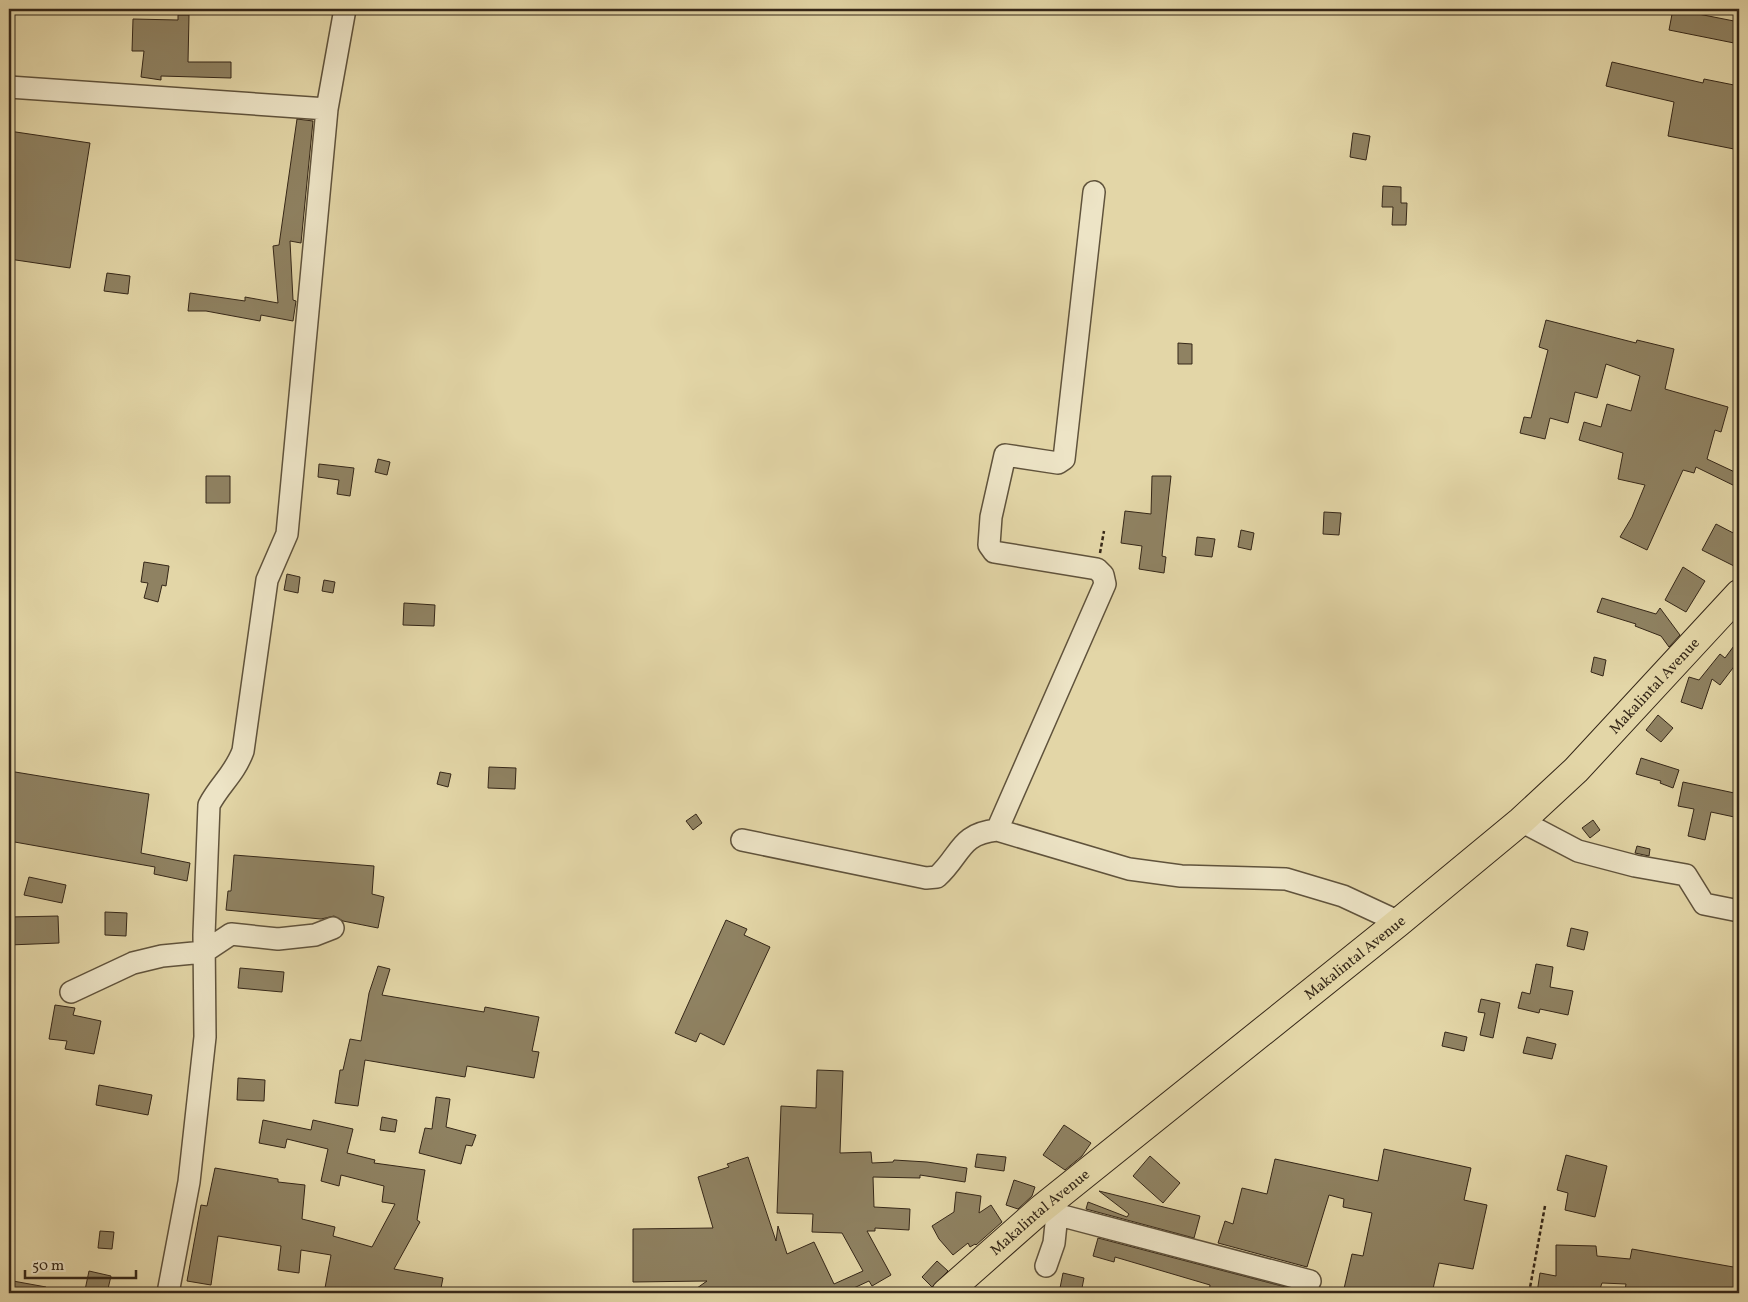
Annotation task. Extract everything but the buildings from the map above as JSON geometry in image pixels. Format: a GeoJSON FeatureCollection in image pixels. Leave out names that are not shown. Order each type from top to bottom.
{"type":"FeatureCollection","features":[{"type":"Feature","properties":{"kind":"main road","name":"Makalintal Avenue"},"geometry":{"type":"LineString","coordinates":[[946,1293],[1048,1212],[1521,821],[1576,770],[1739,594]]}},
{"type":"Feature","properties":{"kind":"street"},"geometry":{"type":"LineString","coordinates":[[168,1293],[189,1182],[205,1037],[204,952],[209,805],[216,793],[236,769],[243,751],[267,580],[287,534],[327,109],[345,9]]}},
{"type":"Feature","properties":{"kind":"street"},"geometry":{"type":"LineString","coordinates":[[9,87],[327,109]]}},
{"type":"Feature","properties":{"kind":"street"},"geometry":{"type":"LineString","coordinates":[[997,830],[1105,584],[1103,575],[1096,569],[994,552],[989,545],[991,517],[1005,455],[1058,463],[1064,459],[1094,192]]}},
{"type":"Feature","properties":{"kind":"street"},"geometry":{"type":"LineString","coordinates":[[1521,821],[1578,851],[1635,866],[1686,876],[1704,904],[1739,912]]}},
{"type":"Feature","properties":{"kind":"street"},"geometry":{"type":"LineString","coordinates":[[742,840],[926,878],[937,877],[968,840],[979,832],[997,830],[1129,869],[1181,876],[1286,879],[1343,896],[1399,922]]}},
{"type":"Feature","properties":{"kind":"street"},"geometry":{"type":"LineString","coordinates":[[72,992],[133,963],[162,956],[204,952],[231,934],[278,939],[315,935],[333,928]]}},
{"type":"Feature","properties":{"kind":"street"},"geometry":{"type":"LineString","coordinates":[[1046,1266],[1054,1243],[1048,1212],[1310,1281]]}},
{"type":"Feature","properties":{"kind":"path"},"geometry":{"type":"LineString","coordinates":[[1529,1293],[1544,1206]]}}]}
